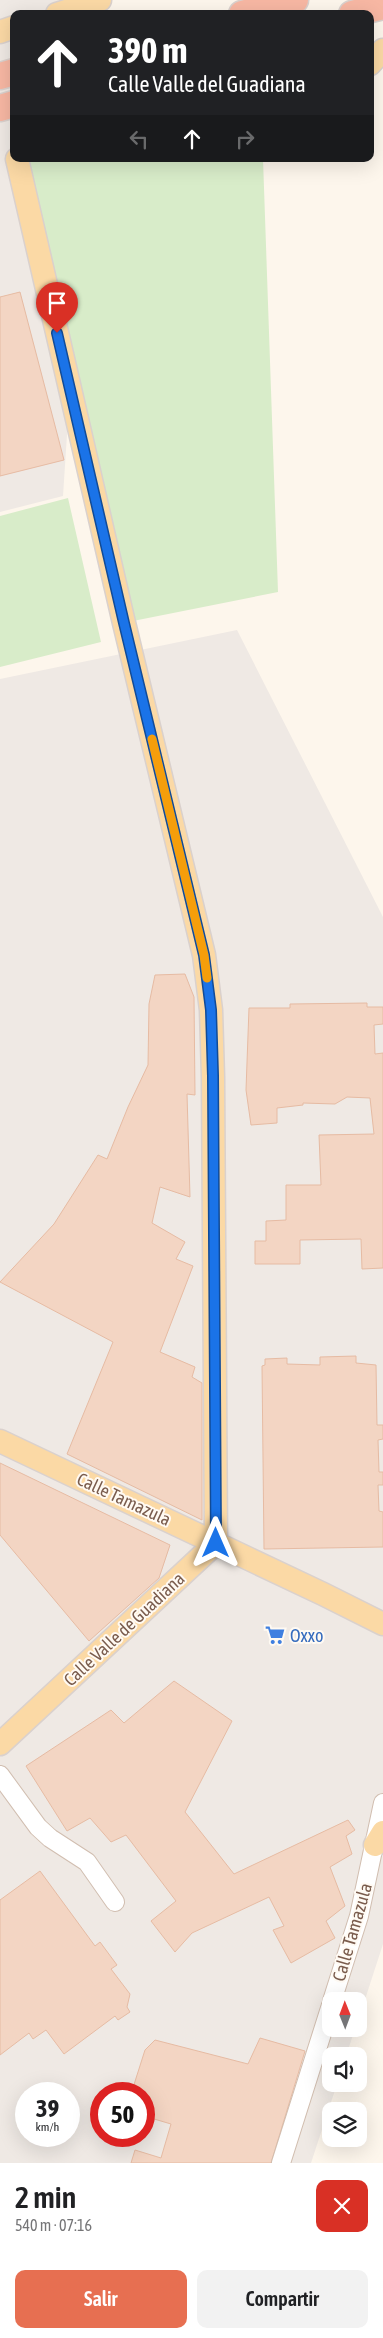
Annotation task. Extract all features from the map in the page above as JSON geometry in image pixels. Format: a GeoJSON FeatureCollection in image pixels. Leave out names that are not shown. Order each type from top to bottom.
{"type":"FeatureCollection","features":[{"type":"Feature","properties":{"kind":"highway"},"geometry":{"type":"LineString","coordinates":[[257,10],[295,0]]}},
{"type":"Feature","properties":{"kind":"highway"},"geometry":{"type":"LineString","coordinates":[[368,10],[383,6]]}},
{"type":"Feature","properties":{"kind":"main road"},"geometry":{"type":"LineString","coordinates":[[69,10],[100,0]]}},
{"type":"Feature","properties":{"kind":"main road"},"geometry":{"type":"LineString","coordinates":[[374,60],[383,50]]}},
{"type":"Feature","properties":{"kind":"main road"},"geometry":{"type":"LineString","coordinates":[[18,162],[124,623],[204,955],[211,1010],[216,1543]]}},
{"type":"Feature","properties":{"kind":"main road","name":"Calle Tamazula"},"geometry":{"type":"LineString","coordinates":[[0,1441],[383,1624]]}},
{"type":"Feature","properties":{"kind":"main road","name":"Calle Valle de Guadiana"},"geometry":{"type":"LineString","coordinates":[[0,1744],[216,1543]]}},
{"type":"Feature","properties":{"kind":"street"},"geometry":{"type":"LineString","coordinates":[[0,1775],[38,1827],[50,1838],[87,1862],[115,1902]]}},
{"type":"Feature","properties":{"kind":"street","name":"Calle Tamazula"},"geometry":{"type":"LineString","coordinates":[[335,1992],[359,1916],[379,1838],[383,1803]]}},
{"type":"Feature","properties":{"kind":"street","name":"Calle Tamazula"},"geometry":{"type":"LineString","coordinates":[[281,2163],[322,2034]]}},
{"type":"Feature","properties":{"kind":"shaded area"},"geometry":{"type":"Polygon","coordinates":[[[0,0],[96,0],[95,10],[10,10],[10,162],[85,162],[63,496],[0,512],[0,0]]]}},
{"type":"Feature","properties":{"kind":"shaded area"},"geometry":{"type":"Polygon","coordinates":[[[237,630],[383,917],[383,1944],[367,1992],[322,1992],[322,2038],[352,2038],[349,2047],[322,2047],[322,2092],[334,2092],[331,2102],[322,2102],[322,2130],[311,2163],[0,2163],[0,679],[237,630]]]}},
{"type":"Feature","properties":{"kind":"green space"},"geometry":{"type":"Polygon","coordinates":[[[23,162],[263,162],[278,592],[133,621],[23,162]]]}},
{"type":"Feature","properties":{"kind":"green space"},"geometry":{"type":"Polygon","coordinates":[[[68,498],[101,642],[0,667],[0,516],[68,498]]]}},
{"type":"Feature","properties":{"kind":"building"},"geometry":{"type":"Polygon","coordinates":[[[20,292],[64,460],[0,476],[0,297],[20,292]]]}},
{"type":"Feature","properties":{"kind":"building"},"geometry":{"type":"Polygon","coordinates":[[[185,974],[194,997],[195,1095],[187,1094],[190,1197],[160,1187],[152,1223],[185,1242],[176,1259],[193,1266],[160,1352],[195,1367],[192,1377],[202,1383],[202,1520],[67,1454],[113,1342],[0,1282],[54,1224],[98,1155],[107,1159],[128,1107],[148,1065],[149,1004],[155,975],[185,974]]]}},
{"type":"Feature","properties":{"kind":"building"},"geometry":{"type":"Polygon","coordinates":[[[367,1003],[367,1007],[383,1007],[383,1024],[374,1025],[375,1054],[383,1053],[383,1268],[362,1269],[361,1239],[300,1240],[300,1264],[255,1264],[255,1241],[266,1241],[266,1221],[286,1220],[286,1185],[321,1185],[319,1135],[374,1134],[370,1098],[347,1097],[335,1104],[303,1103],[303,1105],[277,1108],[277,1123],[251,1125],[246,1090],[249,1008],[290,1008],[290,1004],[367,1003]]]}},
{"type":"Feature","properties":{"kind":"building"},"geometry":{"type":"Polygon","coordinates":[[[356,1356],[356,1363],[376,1365],[377,1425],[383,1425],[383,1439],[378,1440],[379,1472],[383,1472],[383,1485],[378,1485],[379,1511],[383,1512],[383,1547],[264,1549],[262,1366],[265,1365],[265,1359],[287,1358],[287,1364],[320,1365],[320,1357],[356,1356]]]}},
{"type":"Feature","properties":{"kind":"building"},"geometry":{"type":"Polygon","coordinates":[[[0,1463],[170,1545],[159,1578],[89,1641],[0,1535],[0,1463]]]}},
{"type":"Feature","properties":{"kind":"building"},"geometry":{"type":"Polygon","coordinates":[[[174,1681],[232,1721],[185,1812],[234,1874],[348,1820],[355,1830],[346,1836],[352,1854],[330,1867],[345,1906],[326,1921],[335,1938],[291,1963],[273,1930],[284,1926],[269,1897],[192,1933],[175,1952],[151,1921],[176,1901],[126,1835],[111,1842],[90,1818],[67,1831],[26,1766],[111,1710],[124,1723],[174,1681]]]}},
{"type":"Feature","properties":{"kind":"building"},"geometry":{"type":"Polygon","coordinates":[[[40,1871],[95,1946],[100,1942],[117,1965],[111,1969],[130,1994],[127,2007],[130,2012],[118,2020],[115,2016],[64,2054],[46,2030],[33,2039],[29,2033],[0,2055],[0,1900],[40,1871]]]}},
{"type":"Feature","properties":{"kind":"building"},"geometry":{"type":"Polygon","coordinates":[[[260,2038],[305,2051],[271,2163],[131,2163],[135,2150],[161,2158],[171,2124],[155,2119],[155,2082],[135,2082],[145,2050],[155,2040],[248,2064],[260,2038]]]}},
{"type":"Feature","properties":{"kind":"slow traffic"},"geometry":{"type":"LineString","coordinates":[[152,739],[192,902],[204,955],[207,978]]}},
{"type":"Feature","properties":{"kind":"place","name":"Oxxo"},"geometry":{"type":"Point","coordinates":[275,1635]}},
{"type":"Feature","properties":{"kind":"route"},"geometry":{"type":"LineString","coordinates":[[57,333],[204,955],[211,1010],[213,1076],[216,1543]]}}]}
